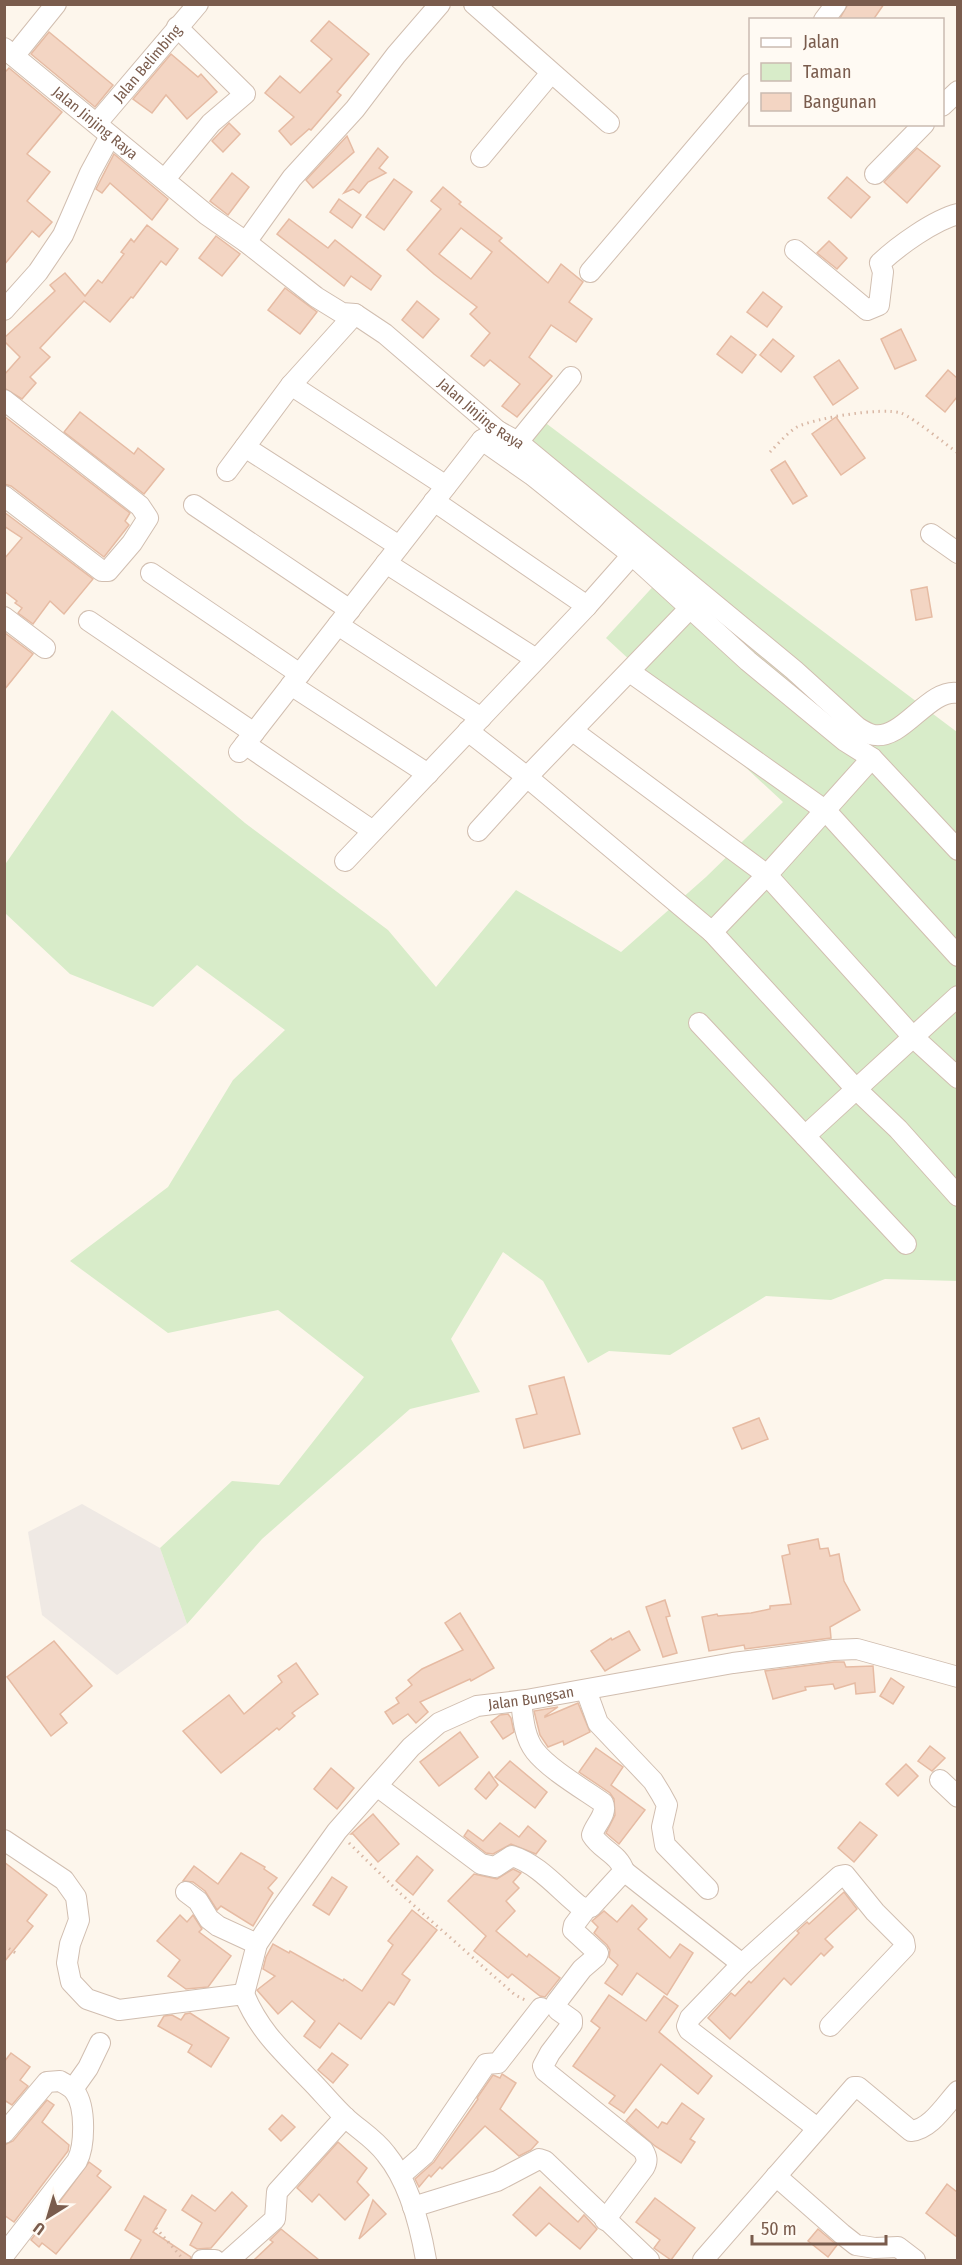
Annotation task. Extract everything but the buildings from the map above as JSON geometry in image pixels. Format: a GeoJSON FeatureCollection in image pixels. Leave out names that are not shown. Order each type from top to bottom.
{"type":"FeatureCollection","features":[{"type":"Feature","properties":{"kind":"street"},"geometry":{"type":"LineString","coordinates":[[9,52],[56,4]]}},
{"type":"Feature","properties":{"kind":"street","name":"Jalan Belimbing"},"geometry":{"type":"LineString","coordinates":[[4,310],[38,272],[63,235],[90,172],[103,129],[177,27],[198,4]]}},
{"type":"Feature","properties":{"kind":"street"},"geometry":{"type":"LineString","coordinates":[[246,242],[292,178],[355,109],[396,55],[440,4]]}},
{"type":"Feature","properties":{"kind":"street"},"geometry":{"type":"LineString","coordinates":[[474,4],[609,123]]}},
{"type":"Feature","properties":{"kind":"street"},"geometry":{"type":"LineString","coordinates":[[826,18],[836,4]]}},
{"type":"Feature","properties":{"kind":"street"},"geometry":{"type":"LineString","coordinates":[[165,179],[211,123],[245,94],[177,27]]}},
{"type":"Feature","properties":{"kind":"street","name":"Jalan Jinjing Raya"},"geometry":{"type":"LineString","coordinates":[[9,52],[207,215],[246,242],[316,297],[342,313],[355,314],[386,334],[490,436],[518,442],[794,670],[830,705],[868,734],[877,736],[886,734],[898,728],[943,695],[957,693]]}},
{"type":"Feature","properties":{"kind":"street"},"geometry":{"type":"LineString","coordinates":[[481,157],[551,73]]}},
{"type":"Feature","properties":{"kind":"street"},"geometry":{"type":"LineString","coordinates":[[590,272],[749,85]]}},
{"type":"Feature","properties":{"kind":"street"},"geometry":{"type":"LineString","coordinates":[[944,104],[957,92]]}},
{"type":"Feature","properties":{"kind":"street"},"geometry":{"type":"LineString","coordinates":[[874,174],[922,126]]}},
{"type":"Feature","properties":{"kind":"street"},"geometry":{"type":"LineString","coordinates":[[795,250],[867,310],[879,305],[883,272],[880,262],[896,249],[947,217],[957,214]]}},
{"type":"Feature","properties":{"kind":"street"},"geometry":{"type":"LineString","coordinates":[[227,471],[291,385],[355,314]]}},
{"type":"Feature","properties":{"kind":"street"},"geometry":{"type":"LineString","coordinates":[[518,442],[571,376]]}},
{"type":"Feature","properties":{"kind":"street"},"geometry":{"type":"LineString","coordinates":[[291,385],[440,494],[587,606]]}},
{"type":"Feature","properties":{"kind":"street"},"geometry":{"type":"LineString","coordinates":[[4,400],[140,506],[148,518],[141,531],[108,571],[102,571],[4,496]]}},
{"type":"Feature","properties":{"kind":"street"},"geometry":{"type":"LineString","coordinates":[[246,743],[440,494],[490,436],[532,475],[632,555],[748,661],[821,722],[872,758],[957,850]]}},
{"type":"Feature","properties":{"kind":"street"},"geometry":{"type":"LineString","coordinates":[[245,447],[399,546]]}},
{"type":"Feature","properties":{"kind":"street"},"geometry":{"type":"LineString","coordinates":[[194,505],[344,617],[475,725],[527,777],[712,932],[856,1089],[898,1129],[957,1196]]}},
{"type":"Feature","properties":{"kind":"street"},"geometry":{"type":"LineString","coordinates":[[931,534],[957,552]]}},
{"type":"Feature","properties":{"kind":"street"},"geometry":{"type":"LineString","coordinates":[[345,861],[587,606],[632,555]]}},
{"type":"Feature","properties":{"kind":"street"},"geometry":{"type":"LineString","coordinates":[[386,563],[536,659]]}},
{"type":"Feature","properties":{"kind":"street"},"geometry":{"type":"LineString","coordinates":[[152,573],[428,774]]}},
{"type":"Feature","properties":{"kind":"street"},"geometry":{"type":"LineString","coordinates":[[478,831],[690,608]]}},
{"type":"Feature","properties":{"kind":"street"},"geometry":{"type":"LineString","coordinates":[[4,617],[45,648]]}},
{"type":"Feature","properties":{"kind":"street"},"geometry":{"type":"LineString","coordinates":[[89,621],[246,743],[373,831]]}},
{"type":"Feature","properties":{"kind":"street"},"geometry":{"type":"LineString","coordinates":[[630,672],[825,811],[957,956]]}},
{"type":"Feature","properties":{"kind":"street"},"geometry":{"type":"LineString","coordinates":[[573,731],[767,875],[913,1036],[957,1078]]}},
{"type":"Feature","properties":{"kind":"street"},"geometry":{"type":"LineString","coordinates":[[712,932],[767,875],[872,758]]}},
{"type":"Feature","properties":{"kind":"street"},"geometry":{"type":"LineString","coordinates":[[805,1136],[957,996]]}},
{"type":"Feature","properties":{"kind":"street"},"geometry":{"type":"LineString","coordinates":[[699,1023],[906,1244]]}},
{"type":"Feature","properties":{"kind":"street","name":"Jalan Bungsan"},"geometry":{"type":"LineString","coordinates":[[244,1994],[257,1944],[337,1831],[411,1746],[439,1723],[477,1706],[521,1701],[733,1663],[833,1650],[857,1649],[957,1677]]}},
{"type":"Feature","properties":{"kind":"street"},"geometry":{"type":"LineString","coordinates":[[586,1690],[597,1723],[653,1781],[667,1804],[662,1827],[665,1845],[708,1890]]}},
{"type":"Feature","properties":{"kind":"street"},"geometry":{"type":"LineString","coordinates":[[521,1701],[524,1725],[534,1749],[544,1760],[603,1803],[605,1811],[592,1835],[596,1841],[622,1863],[624,1871],[742,1964]]}},
{"type":"Feature","properties":{"kind":"street"},"geometry":{"type":"LineString","coordinates":[[940,1780],[957,1797]]}},
{"type":"Feature","properties":{"kind":"street"},"geometry":{"type":"LineString","coordinates":[[377,1786],[481,1864],[495,1867],[512,1856],[518,1858],[586,1909]]}},
{"type":"Feature","properties":{"kind":"street"},"geometry":{"type":"LineString","coordinates":[[4,1840],[64,1880],[76,1897],[79,1920],[70,1944],[68,1963],[71,1982],[87,1999],[119,2010],[244,1994],[263,2031],[345,2117],[366,2132],[387,2154],[401,2175],[413,2207],[426,2260]]}},
{"type":"Feature","properties":{"kind":"street"},"geometry":{"type":"LineString","coordinates":[[605,2220],[644,2168],[646,2154],[545,2071],[543,2066],[550,2053],[573,2024],[572,2020],[558,2010],[556,2003],[582,1969],[596,1958],[598,1953],[573,1930],[574,1925],[586,1909],[591,1907],[624,1871]]}},
{"type":"Feature","properties":{"kind":"street"},"geometry":{"type":"LineString","coordinates":[[817,2128],[689,2030],[687,2026],[690,2018],[742,1964],[840,1876],[844,1875],[875,1912],[904,1941],[905,1947],[830,2026]]}},
{"type":"Feature","properties":{"kind":"street"},"geometry":{"type":"LineString","coordinates":[[186,1892],[198,1901],[209,1919],[218,1926],[257,1944]]}},
{"type":"Feature","properties":{"kind":"street"},"geometry":{"type":"LineString","coordinates":[[401,2175],[424,2155],[486,2064],[498,2063],[541,2008]]}},
{"type":"Feature","properties":{"kind":"street"},"geometry":{"type":"LineString","coordinates":[[66,2085],[88,2068],[100,2043]]}},
{"type":"Feature","properties":{"kind":"street"},"geometry":{"type":"LineString","coordinates":[[4,2133],[47,2082],[66,2085],[78,2098],[82,2115],[81,2152],[77,2162],[4,2255]]}},
{"type":"Feature","properties":{"kind":"street"},"geometry":{"type":"LineString","coordinates":[[703,2260],[854,2087],[858,2087],[911,2131],[920,2130],[928,2124],[957,2091]]}},
{"type":"Feature","properties":{"kind":"street"},"geometry":{"type":"LineString","coordinates":[[229,2260],[275,2219],[277,2192],[345,2117]]}},
{"type":"Feature","properties":{"kind":"street"},"geometry":{"type":"LineString","coordinates":[[413,2207],[497,2181],[539,2159],[545,2162],[649,2260]]}},
{"type":"Feature","properties":{"kind":"street"},"geometry":{"type":"LineString","coordinates":[[776,2176],[856,2245],[875,2248],[898,2247],[915,2260]]}},
{"type":"Feature","properties":{"kind":"street"},"geometry":{"type":"LineString","coordinates":[[201,2260],[215,2260]]}},
{"type":"Feature","properties":{"kind":"path"},"geometry":{"type":"LineString","coordinates":[[770,452],[794,429],[810,421],[880,412],[901,413],[957,453]]}},
{"type":"Feature","properties":{"kind":"path"},"geometry":{"type":"LineString","coordinates":[[337,1831],[401,1894],[515,1995],[541,2008]]}},
{"type":"Feature","properties":{"kind":"path"},"geometry":{"type":"LineString","coordinates":[[4,1945],[17,1954]]}},
{"type":"Feature","properties":{"kind":"path"},"geometry":{"type":"LineString","coordinates":[[156,2228],[184,2260]]}},
{"type":"Feature","properties":{"kind":"shaded area"},"geometry":{"type":"Polygon","coordinates":[[[82,1504],[160,1548],[187,1624],[117,1675],[42,1615],[28,1532],[82,1504]]]}},
{"type":"Feature","properties":{"kind":"green space"},"geometry":{"type":"Polygon","coordinates":[[[543,421],[957,732],[957,1281],[885,1279],[831,1300],[766,1296],[670,1355],[609,1351],[588,1363],[543,1281],[503,1252],[451,1339],[480,1392],[410,1409],[262,1539],[187,1624],[160,1548],[232,1481],[279,1485],[364,1377],[278,1310],[168,1333],[70,1261],[168,1187],[233,1080],[285,1030],[197,965],[153,1007],[70,974],[5,913],[4,866],[112,710],[245,823],[388,930],[436,987],[516,890],[621,952],[706,877],[783,802],[606,638],[659,580],[507,458],[543,421]]]}}]}
